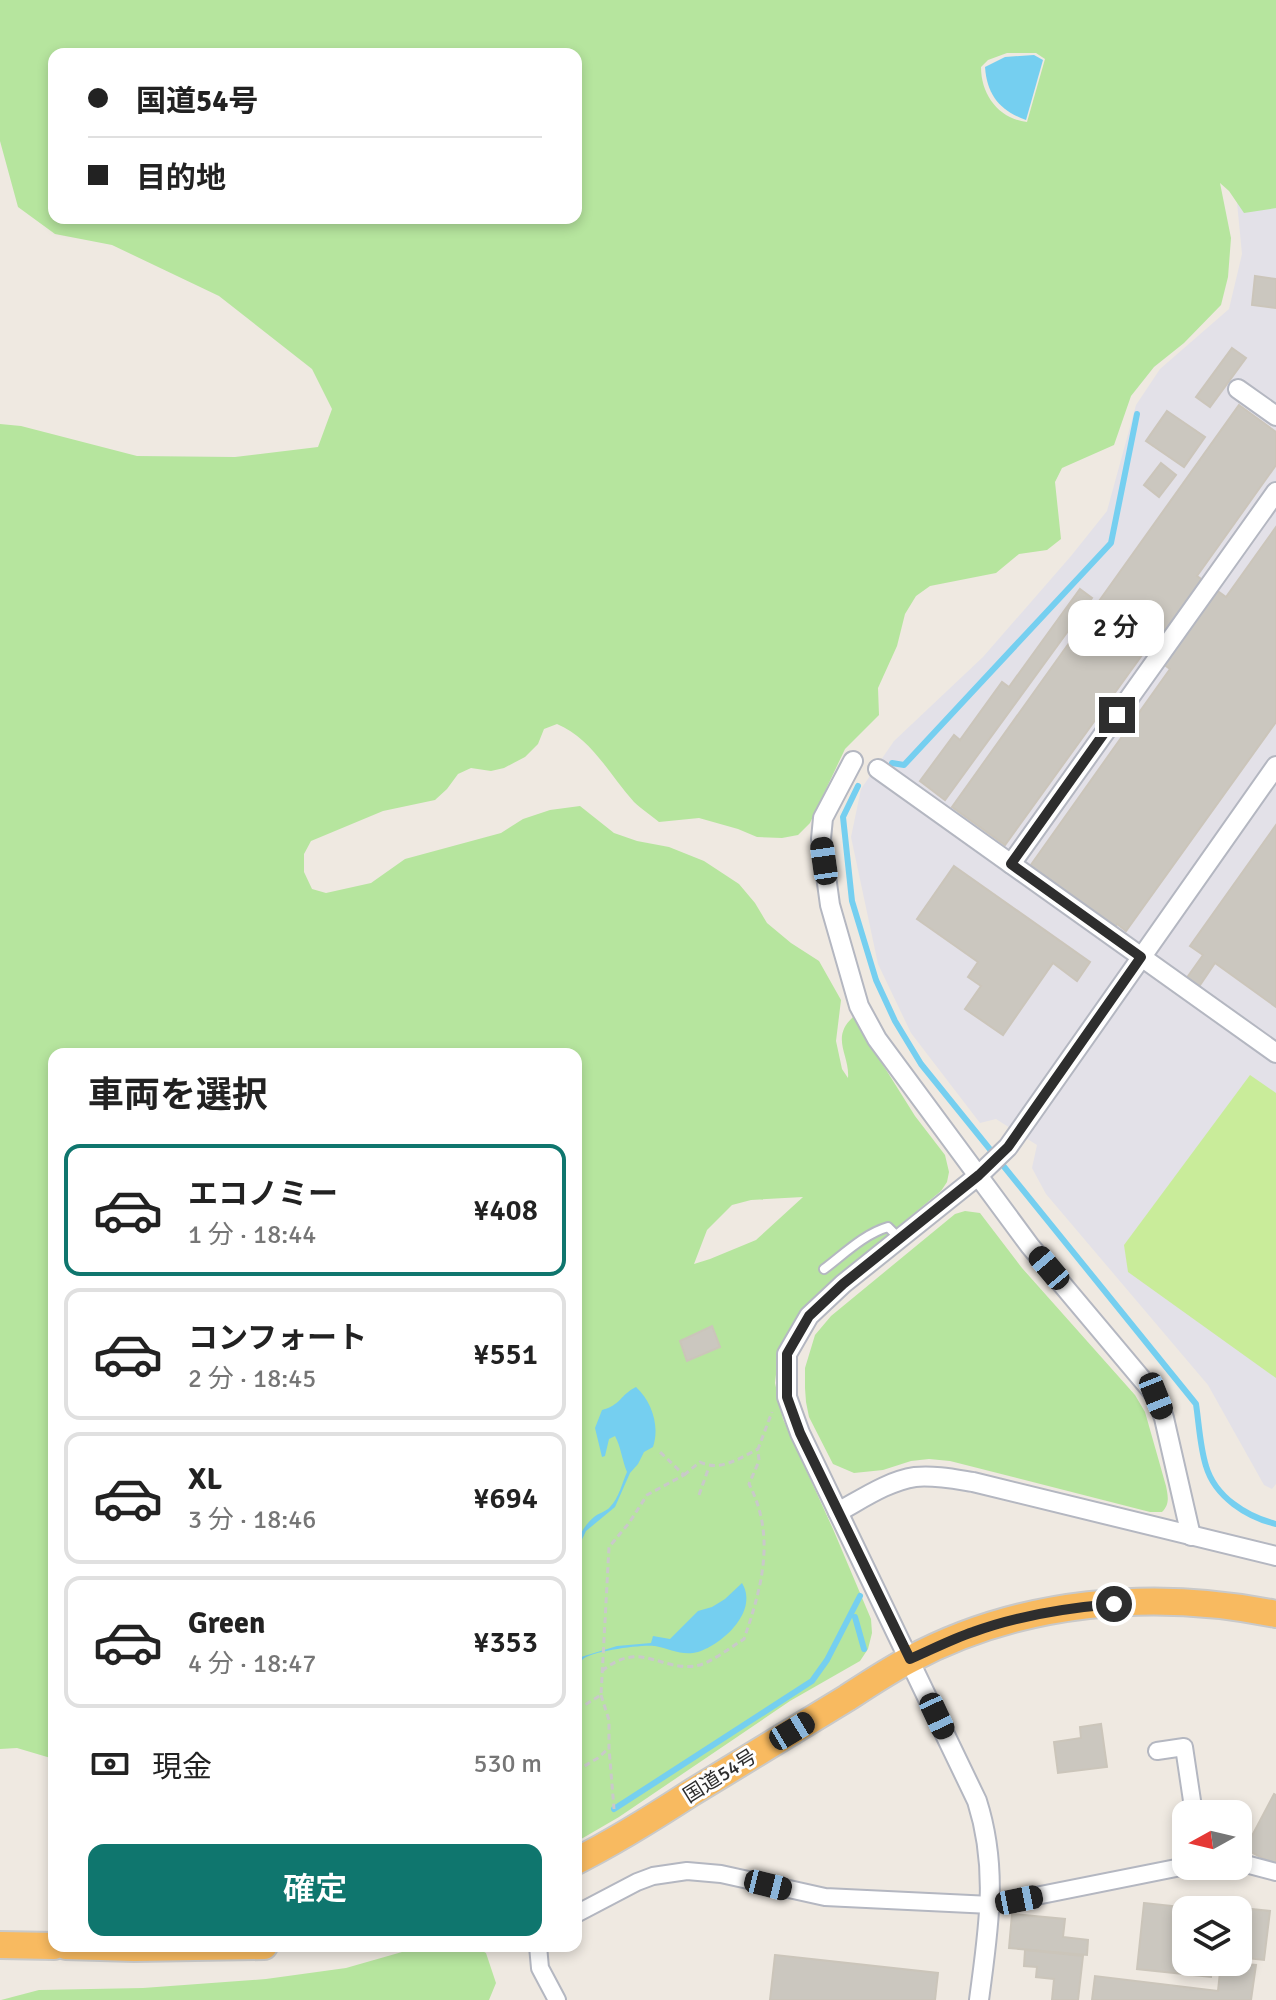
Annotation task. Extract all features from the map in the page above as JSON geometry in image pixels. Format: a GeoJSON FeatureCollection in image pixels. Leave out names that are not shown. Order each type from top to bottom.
{"type":"FeatureCollection","features":[{"type":"Feature","properties":{"kind":"highway","name":"国道54号"},"geometry":{"type":"LineString","coordinates":[[582,1858],[910,1659],[971,1632],[1069,1607],[1145,1602],[1213,1605],[1276,1614]]}},
{"type":"Feature","properties":{"kind":"highway"},"geometry":{"type":"LineString","coordinates":[[0,1945],[48,1946]]}},
{"type":"Feature","properties":{"kind":"street"},"geometry":{"type":"LineString","coordinates":[[1238,389],[1276,416]]}},
{"type":"Feature","properties":{"kind":"street"},"geometry":{"type":"LineString","coordinates":[[1011,864],[1276,492]]}},
{"type":"Feature","properties":{"kind":"street"},"geometry":{"type":"LineString","coordinates":[[853,761],[823,818],[821,839],[830,905],[859,1006],[877,1039],[1030,1246],[1156,1396],[1164,1418],[1191,1536]]}},
{"type":"Feature","properties":{"kind":"street"},"geometry":{"type":"LineString","coordinates":[[979,2000],[991,1905],[991,1869],[977,1801],[800,1433],[787,1397],[787,1354],[809,1316],[843,1284],[979,1175],[1008,1147],[1276,766]]}},
{"type":"Feature","properties":{"kind":"street"},"geometry":{"type":"LineString","coordinates":[[878,769],[1276,1053]]}},
{"type":"Feature","properties":{"kind":"street"},"geometry":{"type":"LineString","coordinates":[[838,1512],[900,1481],[915,1477],[942,1478],[973,1482],[1276,1556]]}},
{"type":"Feature","properties":{"kind":"street"},"geometry":{"type":"LineString","coordinates":[[1157,1751],[1184,1747],[1192,1800]]}},
{"type":"Feature","properties":{"kind":"street"},"geometry":{"type":"LineString","coordinates":[[1252,1866],[1276,1872]]}},
{"type":"Feature","properties":{"kind":"street"},"geometry":{"type":"LineString","coordinates":[[582,1911],[653,1876],[687,1871],[721,1874],[825,1897],[991,1905],[1172,1869]]}},
{"type":"Feature","properties":{"kind":"street"},"geometry":{"type":"LineString","coordinates":[[539,1952],[540,1968],[557,2000]]}},
{"type":"Feature","properties":{"kind":"lane"},"geometry":{"type":"LineString","coordinates":[[824,1269],[879,1230],[888,1227],[900,1239]]}},
{"type":"Feature","properties":{"kind":"path"},"geometry":{"type":"LineString","coordinates":[[602,1671],[628,1656],[675,1664],[704,1665],[744,1639],[760,1588],[766,1547],[760,1504],[749,1484],[759,1461],[758,1449],[774,1404]]}},
{"type":"Feature","properties":{"kind":"path"},"geometry":{"type":"LineString","coordinates":[[614,1809],[609,1720],[601,1695],[609,1547],[647,1495],[684,1475],[700,1462],[709,1467],[725,1465],[758,1449]]}},
{"type":"Feature","properties":{"kind":"path"},"geometry":{"type":"LineString","coordinates":[[659,1451],[684,1475]]}},
{"type":"Feature","properties":{"kind":"path"},"geometry":{"type":"LineString","coordinates":[[699,1495],[709,1467]]}},
{"type":"Feature","properties":{"kind":"path"},"geometry":{"type":"LineString","coordinates":[[582,1706],[601,1695]]}},
{"type":"Feature","properties":{"kind":"path"},"geometry":{"type":"LineString","coordinates":[[582,1767],[609,1748]]}},
{"type":"Feature","properties":{"kind":"shaded area"},"geometry":{"type":"Polygon","coordinates":[[[1276,149],[1276,1484],[1272,1489],[1264,1485],[1208,1385],[1046,1194],[1032,1168],[1037,1145],[996,1119],[980,1123],[911,1033],[878,964],[851,837],[861,789],[894,741],[983,657],[1107,511],[1136,405],[1160,369],[1229,309],[1242,254],[1236,192],[1276,149]]]}},
{"type":"Feature","properties":{"kind":"green space"},"geometry":{"type":"Polygon","coordinates":[[[0,0],[1276,0],[1276,208],[1244,213],[1220,183],[1231,238],[1228,277],[1221,305],[1184,343],[1154,367],[1131,396],[1114,445],[1062,468],[1055,482],[1061,539],[1047,550],[1019,554],[996,573],[930,586],[916,596],[905,614],[897,646],[878,688],[879,715],[845,749],[810,823],[798,835],[757,837],[699,818],[659,822],[634,802],[590,748],[557,724],[544,729],[538,744],[525,757],[504,768],[491,771],[471,768],[458,774],[435,800],[383,811],[311,841],[304,854],[304,872],[312,889],[326,893],[371,883],[405,859],[501,833],[523,819],[550,810],[580,806],[614,833],[669,847],[704,861],[739,884],[767,923],[819,961],[841,1000],[836,1041],[842,1069],[848,1078],[842,1039],[846,1025],[853,1017],[915,1116],[945,1155],[949,1172],[941,1191],[818,1293],[798,1316],[778,1357],[775,1383],[783,1419],[871,1619],[868,1649],[860,1661],[790,1701],[619,1817],[582,1839],[582,1048],[48,1048],[48,1757],[17,1748],[0,1749],[0,424],[21,426],[137,456],[235,457],[318,447],[332,409],[312,369],[219,296],[112,245],[55,234],[18,207],[0,141],[0,0]],[[1007,53],[988,60],[981,67],[988,96],[1000,111],[1017,120],[1027,122],[1045,59],[1036,53],[1007,53]],[[803,1197],[751,1200],[732,1205],[707,1230],[694,1264],[756,1240],[803,1197]]]}},
{"type":"Feature","properties":{"kind":"green space"},"geometry":{"type":"Polygon","coordinates":[[[1250,1075],[1276,1093],[1276,1378],[1128,1272],[1124,1245],[1250,1075]]]}},
{"type":"Feature","properties":{"kind":"green space"},"geometry":{"type":"Polygon","coordinates":[[[965,1211],[980,1213],[1022,1268],[1135,1395],[1145,1412],[1166,1486],[1168,1497],[1162,1512],[1150,1512],[950,1461],[911,1461],[883,1470],[854,1473],[833,1464],[809,1417],[806,1402],[805,1368],[815,1335],[831,1316],[955,1214],[965,1211]]]}},
{"type":"Feature","properties":{"kind":"green space"},"geometry":{"type":"Polygon","coordinates":[[[402,1952],[484,1952],[496,1983],[489,2000],[1,2000],[39,1990],[143,1988],[266,1979],[346,1968],[402,1952]]]}},
{"type":"Feature","properties":{"kind":"water"},"geometry":{"type":"Polygon","coordinates":[[[1034,55],[1043,60],[1026,120],[996,101],[985,67],[1005,57],[1034,55]]]}},
{"type":"Feature","properties":{"kind":"water"},"geometry":{"type":"Polygon","coordinates":[[[636,1387],[646,1400],[656,1431],[653,1447],[644,1452],[630,1473],[615,1507],[586,1531],[582,1539],[582,1531],[587,1524],[613,1503],[627,1472],[615,1436],[609,1439],[605,1456],[602,1457],[595,1428],[602,1410],[636,1387]]]}},
{"type":"Feature","properties":{"kind":"water"},"geometry":{"type":"Polygon","coordinates":[[[742,1583],[746,1604],[742,1615],[727,1634],[708,1648],[687,1653],[640,1646],[596,1653],[582,1660],[582,1657],[617,1646],[651,1643],[653,1636],[670,1639],[698,1611],[725,1599],[742,1583]]]}},
{"type":"Feature","properties":{"kind":"building"},"geometry":{"type":"Polygon","coordinates":[[[1255,276],[1276,279],[1276,308],[1252,305],[1255,276]]]}},
{"type":"Feature","properties":{"kind":"building"},"geometry":{"type":"Polygon","coordinates":[[[1232,348],[1246,358],[1210,407],[1196,397],[1232,348]]]}},
{"type":"Feature","properties":{"kind":"building"},"geometry":{"type":"Polygon","coordinates":[[[1239,405],[1276,432],[1276,465],[1197,576],[1226,597],[1276,527],[1276,722],[1126,931],[1117,924],[1113,930],[1028,869],[1170,669],[1145,651],[1005,845],[952,807],[1239,405]]]}},
{"type":"Feature","properties":{"kind":"building"},"geometry":{"type":"Polygon","coordinates":[[[1167,411],[1205,437],[1184,467],[1146,441],[1167,411]]]}},
{"type":"Feature","properties":{"kind":"building"},"geometry":{"type":"Polygon","coordinates":[[[1161,463],[1176,475],[1159,497],[1144,485],[1161,463]]]}},
{"type":"Feature","properties":{"kind":"building"},"geometry":{"type":"Polygon","coordinates":[[[1080,589],[1092,598],[945,800],[920,781],[954,735],[960,740],[1002,682],[1009,687],[1080,589]]]}},
{"type":"Feature","properties":{"kind":"building"},"geometry":{"type":"Polygon","coordinates":[[[1276,825],[1276,1007],[1215,963],[1198,988],[1186,979],[1203,955],[1190,946],[1276,825]]]}},
{"type":"Feature","properties":{"kind":"building"},"geometry":{"type":"Polygon","coordinates":[[[954,866],[1090,962],[1077,981],[1053,963],[1003,1035],[965,1009],[981,986],[968,977],[978,962],[917,919],[954,866]]]}},
{"type":"Feature","properties":{"kind":"building"},"geometry":{"type":"Polygon","coordinates":[[[712,1326],[720,1347],[687,1361],[680,1341],[712,1326]]]}},
{"type":"Feature","properties":{"kind":"building"},"geometry":{"type":"Polygon","coordinates":[[[1101,1724],[1107,1767],[1058,1773],[1054,1742],[1081,1738],[1080,1727],[1101,1724]]]}},
{"type":"Feature","properties":{"kind":"building"},"geometry":{"type":"Polygon","coordinates":[[[1276,1795],[1276,1865],[1252,1853],[1252,1836],[1276,1795]]]}},
{"type":"Feature","properties":{"kind":"building"},"geometry":{"type":"Polygon","coordinates":[[[1144,1903],[1172,1906],[1172,1973],[1137,1969],[1144,1903]]]}},
{"type":"Feature","properties":{"kind":"building"},"geometry":{"type":"Polygon","coordinates":[[[1252,1909],[1270,1911],[1264,1960],[1252,1959],[1252,1909]]]}},
{"type":"Feature","properties":{"kind":"building"},"geometry":{"type":"Polygon","coordinates":[[[1012,1914],[1065,1919],[1063,1937],[1088,1940],[1087,1955],[1009,1948],[1012,1914]]]}},
{"type":"Feature","properties":{"kind":"building"},"geometry":{"type":"Polygon","coordinates":[[[1025,1950],[1083,1956],[1078,2000],[1052,2000],[1054,1979],[1036,1977],[1037,1967],[1024,1966],[1025,1950]]]}},
{"type":"Feature","properties":{"kind":"building"},"geometry":{"type":"Polygon","coordinates":[[[775,1955],[938,1973],[935,2000],[770,2000],[775,1955]]]}},
{"type":"Feature","properties":{"kind":"building"},"geometry":{"type":"Polygon","coordinates":[[[1252,1965],[1256,1965],[1251,2000],[1092,2000],[1095,1976],[1218,1991],[1220,1976],[1252,1976],[1252,1965]]]}},
{"type":"Feature","properties":{"kind":"waterway"},"geometry":{"type":"LineString","coordinates":[[892,763],[904,765],[1111,543],[1137,414]]}},
{"type":"Feature","properties":{"kind":"waterway"},"geometry":{"type":"LineString","coordinates":[[858,786],[843,817],[852,901],[876,980],[895,1021],[921,1064],[1196,1404],[1204,1459],[1217,1487],[1243,1511],[1276,1524]]}},
{"type":"Feature","properties":{"kind":"waterway"},"geometry":{"type":"LineString","coordinates":[[614,1809],[812,1681],[827,1660],[860,1596]]}},
{"type":"Feature","properties":{"kind":"waterway"},"geometry":{"type":"LineString","coordinates":[[855,1617],[864,1649]]}},
{"type":"Feature","properties":{"kind":"route"},"geometry":{"type":"LineString","coordinates":[[1114,1604],[1069,1607],[1006,1621],[971,1632],[910,1659],[800,1433],[787,1397],[787,1354],[809,1316],[843,1284],[990,1166],[1008,1147],[1141,957],[1011,864],[1117,715]]}}]}
